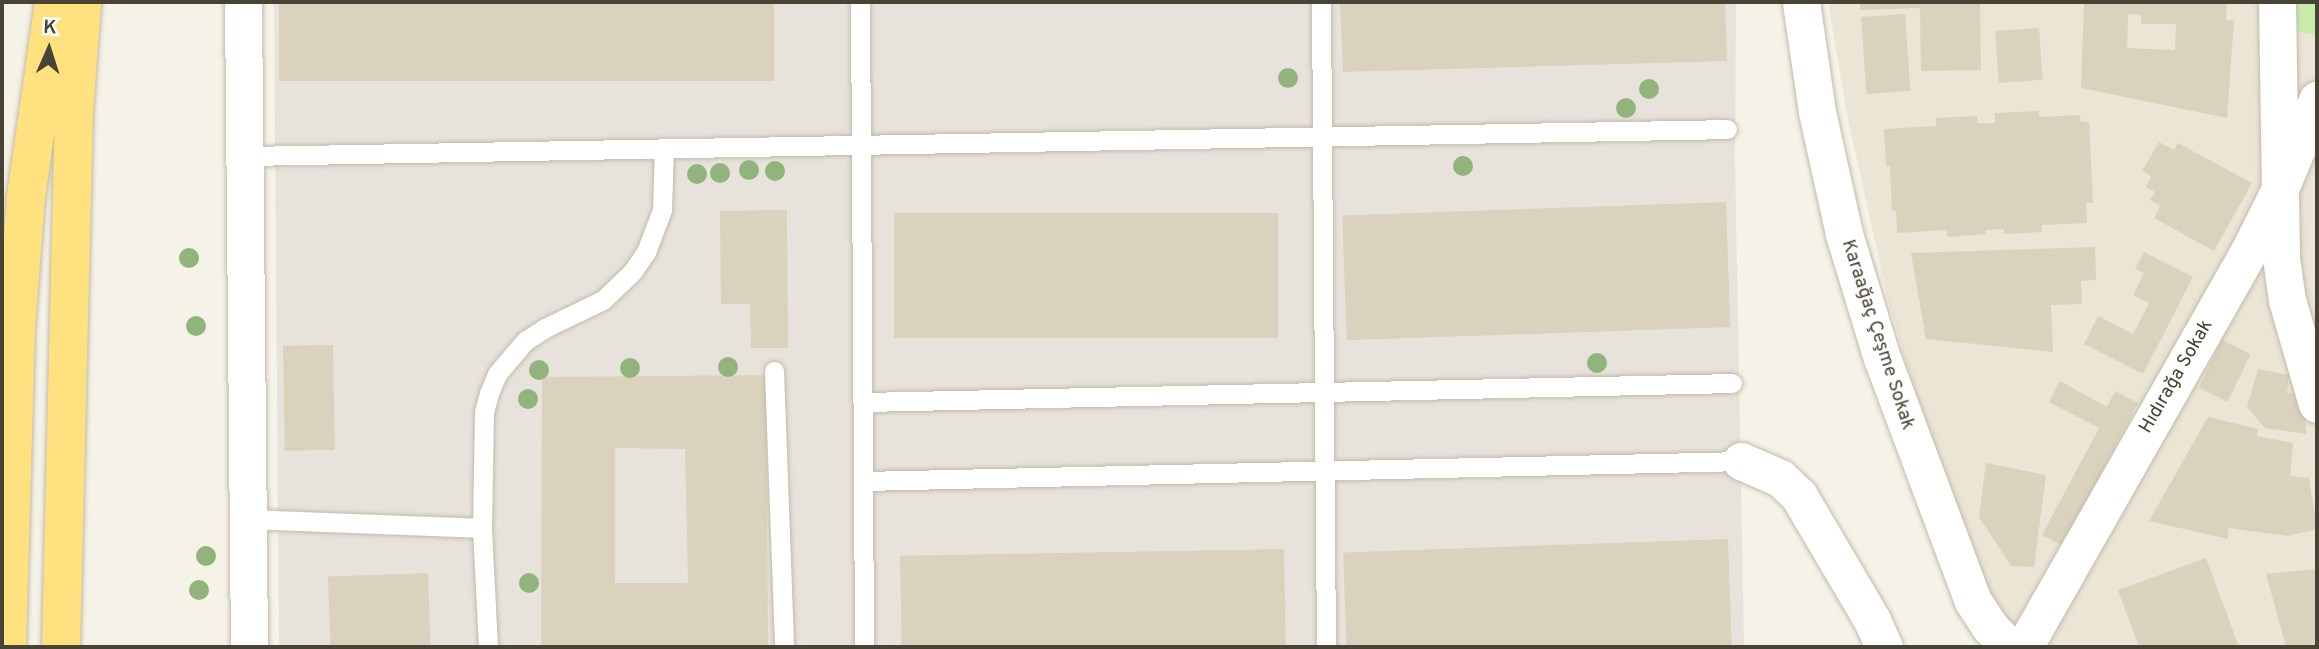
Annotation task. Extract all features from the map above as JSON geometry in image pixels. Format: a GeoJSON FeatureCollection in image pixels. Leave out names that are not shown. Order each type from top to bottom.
{"type":"FeatureCollection","features":[{"type":"Feature","properties":{"kind":"highway"},"geometry":{"type":"LineString","coordinates":[[7,636],[16,327],[26,197],[54,2]]}},
{"type":"Feature","properties":{"kind":"highway"},"geometry":{"type":"LineString","coordinates":[[61,647],[74,112],[82,2]]}},
{"type":"Feature","properties":{"kind":"street"},"geometry":{"type":"LineString","coordinates":[[243,2],[250,647]]}},
{"type":"Feature","properties":{"kind":"street","name":"Karaağaç Çeşme Sokak"},"geometry":{"type":"LineString","coordinates":[[1801,2],[1817,112],[1844,234],[1882,358],[1973,601],[1989,626],[2009,647]]}},
{"type":"Feature","properties":{"kind":"street"},"geometry":{"type":"LineString","coordinates":[[2277,2],[2281,258],[2287,300],[2317,404]]}},
{"type":"Feature","properties":{"kind":"street","name":"Hıdırağa Sokak"},"geometry":{"type":"LineString","coordinates":[[2024,647],[2249,251],[2279,191],[2317,100]]}},
{"type":"Feature","properties":{"kind":"street"},"geometry":{"type":"LineString","coordinates":[[1741,461],[1780,478],[1799,496],[1872,620],[1884,647]]}},
{"type":"Feature","properties":{"kind":"lane"},"geometry":{"type":"LineString","coordinates":[[860,2],[864,647]]}},
{"type":"Feature","properties":{"kind":"lane"},"geometry":{"type":"LineString","coordinates":[[1321,2],[1326,647]]}},
{"type":"Feature","properties":{"kind":"lane"},"geometry":{"type":"LineString","coordinates":[[246,156],[1727,129]]}},
{"type":"Feature","properties":{"kind":"lane"},"geometry":{"type":"LineString","coordinates":[[488,647],[482,528],[484,412],[497,374],[525,341],[545,328],[603,300],[633,271],[646,252],[662,210],[664,148]]}},
{"type":"Feature","properties":{"kind":"lane"},"geometry":{"type":"LineString","coordinates":[[774,371],[784,647]]}},
{"type":"Feature","properties":{"kind":"lane"},"geometry":{"type":"LineString","coordinates":[[864,402],[1732,383]]}},
{"type":"Feature","properties":{"kind":"lane"},"geometry":{"type":"LineString","coordinates":[[863,481],[1741,461]]}},
{"type":"Feature","properties":{"kind":"lane"},"geometry":{"type":"LineString","coordinates":[[249,519],[482,528]]}},
{"type":"Feature","properties":{"kind":"shaded area"},"geometry":{"type":"Polygon","coordinates":[[[274,2],[1736,2],[1735,160],[1744,647],[279,647],[274,2]]]}},
{"type":"Feature","properties":{"kind":"shaded area"},"geometry":{"type":"Polygon","coordinates":[[[1828,2],[2317,2],[2317,647],[1988,647],[1888,300],[1848,119],[1828,2]]]}},
{"type":"Feature","properties":{"kind":"green space"},"geometry":{"type":"Polygon","coordinates":[[[2289,2],[2317,2],[2317,35],[2288,30],[2289,2]]]}},
{"type":"Feature","properties":{"kind":"building"},"geometry":{"type":"Polygon","coordinates":[[[279,2],[774,2],[774,81],[279,81],[279,2]]]}},
{"type":"Feature","properties":{"kind":"building"},"geometry":{"type":"Polygon","coordinates":[[[1340,2],[1725,2],[1727,61],[1343,72],[1340,2]]]}},
{"type":"Feature","properties":{"kind":"building"},"geometry":{"type":"Polygon","coordinates":[[[1860,2],[1980,2],[1981,70],[1921,71],[1920,8],[1860,10],[1860,2]]]}},
{"type":"Feature","properties":{"kind":"building"},"geometry":{"type":"Polygon","coordinates":[[[2084,2],[2227,2],[2226,20],[2234,20],[2227,118],[2081,88],[2084,2]],[[2128,14],[2127,48],[2175,50],[2176,24],[2141,24],[2141,15],[2128,14]]]}},
{"type":"Feature","properties":{"kind":"building"},"geometry":{"type":"Polygon","coordinates":[[[1905,14],[1910,91],[1866,94],[1861,17],[1905,14]]]}},
{"type":"Feature","properties":{"kind":"building"},"geometry":{"type":"Polygon","coordinates":[[[2039,28],[2043,80],[1999,83],[1995,31],[2039,28]]]}},
{"type":"Feature","properties":{"kind":"building"},"geometry":{"type":"Polygon","coordinates":[[[2039,111],[2039,117],[2080,115],[2081,122],[2089,122],[2093,203],[2086,203],[2087,223],[2042,225],[2042,232],[2004,234],[2004,229],[1985,230],[1986,234],[1947,237],[1947,230],[1897,233],[1896,210],[1892,211],[1890,166],[1886,167],[1884,129],[1936,126],[1936,118],[1977,116],[1977,123],[1995,123],[1995,113],[2039,111]]]}},
{"type":"Feature","properties":{"kind":"building"},"geometry":{"type":"Polygon","coordinates":[[[2159,142],[2174,150],[2178,143],[2252,183],[2214,251],[2154,218],[2160,206],[2150,200],[2155,192],[2146,187],[2151,176],[2142,171],[2159,142]]]}},
{"type":"Feature","properties":{"kind":"building"},"geometry":{"type":"Polygon","coordinates":[[[1726,202],[1730,327],[1347,340],[1342,215],[1726,202]]]}},
{"type":"Feature","properties":{"kind":"building"},"geometry":{"type":"Polygon","coordinates":[[[787,210],[788,348],[751,348],[750,304],[721,304],[720,211],[787,210]]]}},
{"type":"Feature","properties":{"kind":"building"},"geometry":{"type":"Polygon","coordinates":[[[894,213],[1278,213],[1278,338],[894,338],[894,213]]]}},
{"type":"Feature","properties":{"kind":"building"},"geometry":{"type":"Polygon","coordinates":[[[2095,247],[2096,280],[2081,281],[2082,304],[2051,305],[2053,352],[1926,339],[1911,253],[2095,247]]]}},
{"type":"Feature","properties":{"kind":"building"},"geometry":{"type":"Polygon","coordinates":[[[2144,252],[2193,277],[2143,374],[2084,344],[2098,316],[2133,334],[2149,303],[2133,295],[2144,273],[2135,269],[2144,252]]]}},
{"type":"Feature","properties":{"kind":"building"},"geometry":{"type":"Polygon","coordinates":[[[2222,340],[2251,354],[2228,402],[2199,388],[2222,340]]]}},
{"type":"Feature","properties":{"kind":"building"},"geometry":{"type":"Polygon","coordinates":[[[333,345],[335,450],[285,451],[283,346],[333,345]]]}},
{"type":"Feature","properties":{"kind":"building"},"geometry":{"type":"Polygon","coordinates":[[[2258,369],[2289,375],[2287,393],[2304,394],[2306,434],[2265,428],[2247,407],[2258,369]]]}},
{"type":"Feature","properties":{"kind":"building"},"geometry":{"type":"Polygon","coordinates":[[[766,375],[768,647],[541,647],[542,377],[766,375]],[[615,448],[615,583],[688,583],[685,449],[615,448]]]}},
{"type":"Feature","properties":{"kind":"building"},"geometry":{"type":"Polygon","coordinates":[[[2060,381],[2107,407],[2115,391],[2138,403],[2063,546],[2042,535],[2099,428],[2049,402],[2060,381]]]}},
{"type":"Feature","properties":{"kind":"building"},"geometry":{"type":"Polygon","coordinates":[[[2208,417],[2258,429],[2257,436],[2293,443],[2290,476],[2309,478],[2317,529],[2288,536],[2228,528],[2228,539],[2149,521],[2208,417]]]}},
{"type":"Feature","properties":{"kind":"building"},"geometry":{"type":"Polygon","coordinates":[[[1986,463],[2046,475],[2034,567],[2011,566],[1979,517],[1986,463]]]}},
{"type":"Feature","properties":{"kind":"building"},"geometry":{"type":"Polygon","coordinates":[[[1728,539],[1732,647],[1347,647],[1343,552],[1728,539]]]}},
{"type":"Feature","properties":{"kind":"building"},"geometry":{"type":"Polygon","coordinates":[[[1284,549],[1286,647],[902,647],[900,556],[1284,549]]]}},
{"type":"Feature","properties":{"kind":"building"},"geometry":{"type":"Polygon","coordinates":[[[2206,558],[2239,647],[2139,647],[2118,590],[2206,558]]]}},
{"type":"Feature","properties":{"kind":"building"},"geometry":{"type":"Polygon","coordinates":[[[2317,569],[2317,647],[2286,647],[2266,574],[2317,569]]]}},
{"type":"Feature","properties":{"kind":"building"},"geometry":{"type":"Polygon","coordinates":[[[428,573],[431,647],[331,647],[328,576],[428,573]]]}}]}
